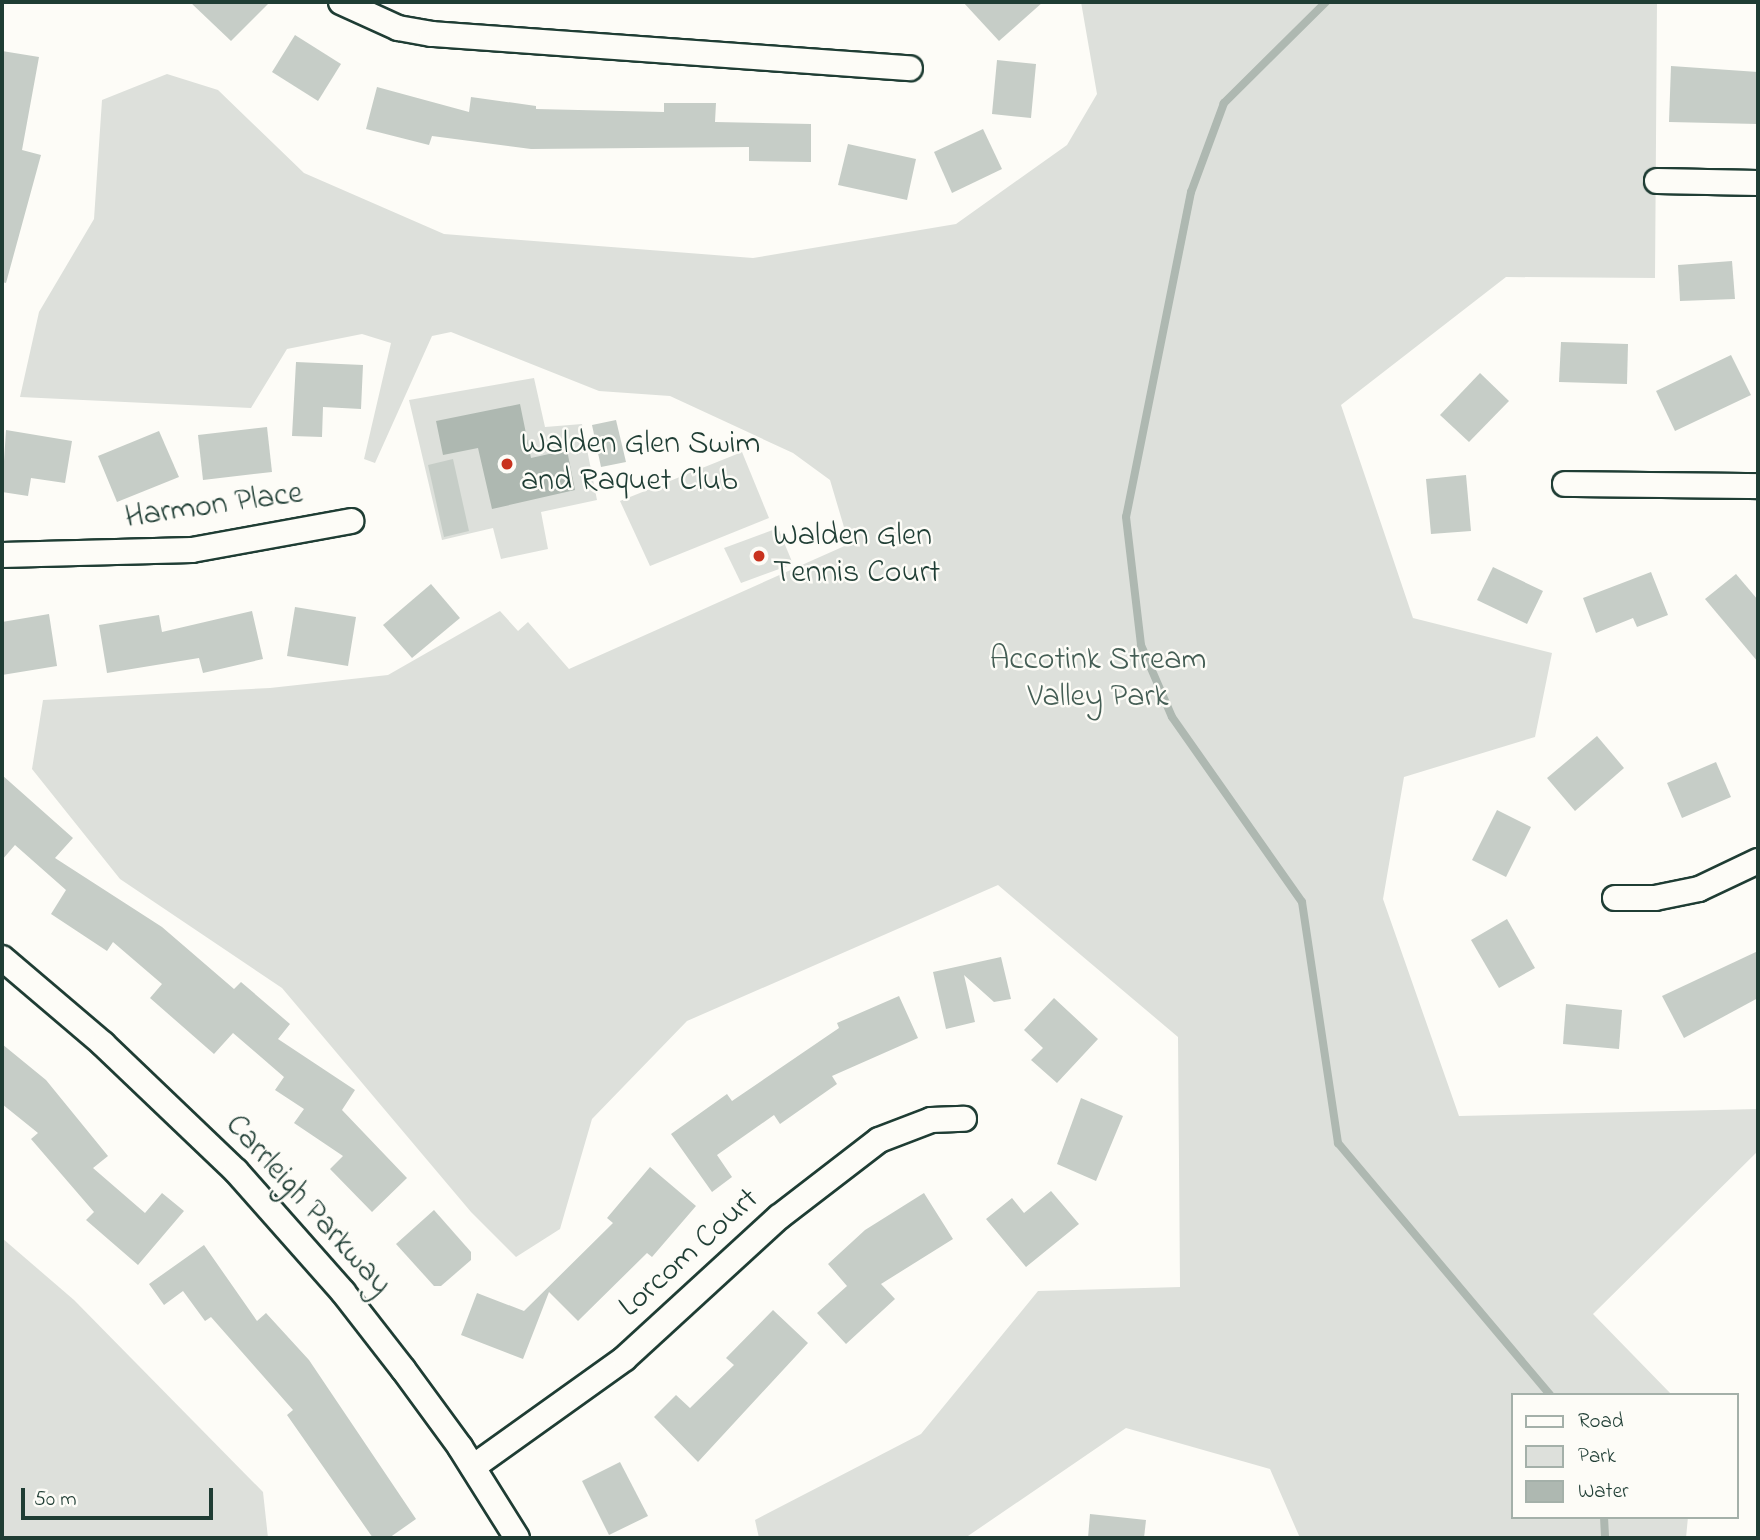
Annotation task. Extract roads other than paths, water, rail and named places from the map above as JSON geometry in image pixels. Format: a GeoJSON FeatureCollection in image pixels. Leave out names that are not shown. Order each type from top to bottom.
{"type":"FeatureCollection","features":[{"type":"Feature","properties":{"kind":"street"},"geometry":{"type":"LineString","coordinates":[[341,2],[388,24],[432,34],[910,68]]}},
{"type":"Feature","properties":{"kind":"street"},"geometry":{"type":"LineString","coordinates":[[1657,181],[1758,183]]}},
{"type":"Feature","properties":{"kind":"street"},"geometry":{"type":"LineString","coordinates":[[1565,484],[1758,486]]}},
{"type":"Feature","properties":{"kind":"street","name":"Harmon Place"},"geometry":{"type":"LineString","coordinates":[[2,555],[192,550],[351,521]]}},
{"type":"Feature","properties":{"kind":"street"},"geometry":{"type":"LineString","coordinates":[[1615,898],[1656,898],[1699,889],[1758,861]]}},
{"type":"Feature","properties":{"kind":"street","name":"Carrleigh Parkway"},"geometry":{"type":"LineString","coordinates":[[2,958],[122,1062],[236,1171],[343,1292],[473,1467],[517,1538]]}},
{"type":"Feature","properties":{"kind":"street","name":"Lorcom Court"},"geometry":{"type":"LineString","coordinates":[[473,1467],[625,1358],[779,1217],[879,1140],[931,1120],[964,1119]]}},
{"type":"Feature","properties":{"kind":"water"},"geometry":{"type":"Polygon","coordinates":[[[520,404],[531,458],[567,450],[575,490],[492,509],[478,448],[443,455],[436,421],[520,404]]]}},
{"type":"Feature","properties":{"kind":"waterway"},"geometry":{"type":"LineString","coordinates":[[1326,2],[1224,103],[1191,192],[1126,517],[1141,645],[1172,717],[1302,902],[1338,1143],[1548,1393]]}},
{"type":"Feature","properties":{"kind":"waterway"},"geometry":{"type":"LineString","coordinates":[[1604,1519],[1605,1538]]}},
{"type":"Feature","properties":{"kind":"place","name":"Walden Glen Swim and Raquet Club"},"geometry":{"type":"Point","coordinates":[507,464]}},
{"type":"Feature","properties":{"kind":"place","name":"Walden Glen Tennis Court"},"geometry":{"type":"Point","coordinates":[759,556]}},
{"type":"Feature","properties":{"kind":"park label","name":"Accotink Stream Valley Park"},"geometry":{"type":"Point","coordinates":[1098,680]}}]}
